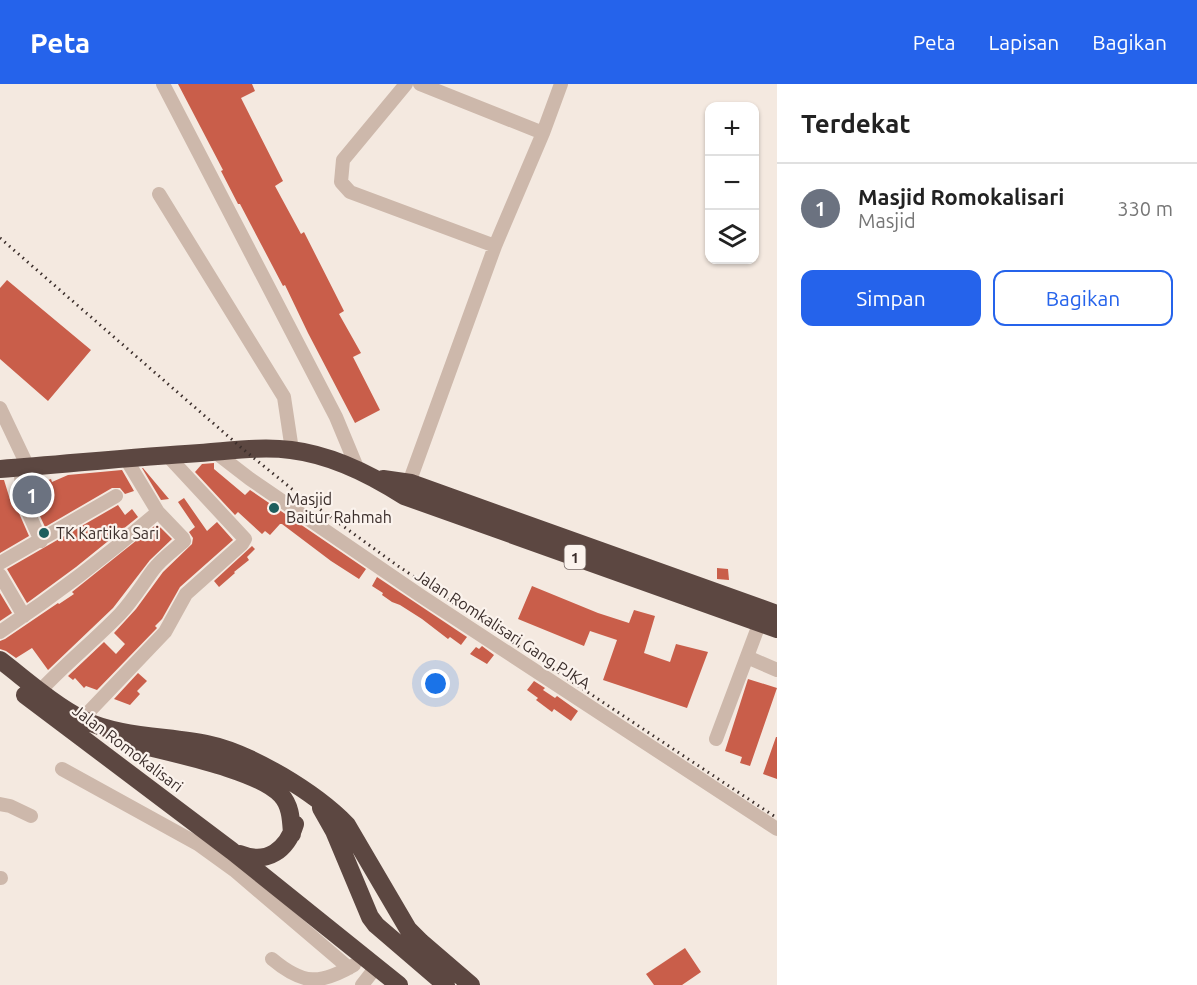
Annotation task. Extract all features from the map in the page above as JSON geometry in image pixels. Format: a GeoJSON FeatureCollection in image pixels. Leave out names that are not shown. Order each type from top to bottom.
{"type":"FeatureCollection","features":[{"type":"Feature","properties":{"kind":"highway","name":"1"},"geometry":{"type":"LineString","coordinates":[[0,469],[167,455],[292,450],[358,470],[772,621]]}},
{"type":"Feature","properties":{"kind":"highway","name":"Jalan Romokalisari"},"geometry":{"type":"LineString","coordinates":[[0,660],[40,691],[82,719],[122,731],[208,744],[243,756],[265,765],[335,813],[347,825],[408,928],[471,985]]}},
{"type":"Feature","properties":{"kind":"highway","name":"Jalan Romokalisari"},"geometry":{"type":"LineString","coordinates":[[0,676],[232,851],[399,985]]}},
{"type":"Feature","properties":{"kind":"highway"},"geometry":{"type":"LineString","coordinates":[[82,719],[97,731],[117,739],[239,771],[263,782],[280,794],[287,804],[291,813],[292,834]]}},
{"type":"Feature","properties":{"kind":"highway"},"geometry":{"type":"LineString","coordinates":[[232,851],[250,858],[261,859],[275,854],[286,845],[292,834],[295,809],[282,777]]}},
{"type":"Feature","properties":{"kind":"highway"},"geometry":{"type":"LineString","coordinates":[[317,801],[334,831],[370,917],[376,925],[446,985]]}},
{"type":"Feature","properties":{"kind":"street"},"geometry":{"type":"LineString","coordinates":[[163,84],[336,417],[358,470]]}},
{"type":"Feature","properties":{"kind":"street"},"geometry":{"type":"LineString","coordinates":[[406,84],[343,160],[341,182],[350,192],[495,246]]}},
{"type":"Feature","properties":{"kind":"street"},"geometry":{"type":"LineString","coordinates":[[420,84],[543,133]]}},
{"type":"Feature","properties":{"kind":"street"},"geometry":{"type":"LineString","coordinates":[[407,489],[495,246],[543,133],[561,84]]}},
{"type":"Feature","properties":{"kind":"street"},"geometry":{"type":"LineString","coordinates":[[159,194],[284,397],[292,450]]}},
{"type":"Feature","properties":{"kind":"street"},"geometry":{"type":"LineString","coordinates":[[0,408],[24,467],[24,503],[41,541]]}},
{"type":"Feature","properties":{"kind":"street","name":"Jalan Romkalisari Gang PJKA"},"geometry":{"type":"LineString","coordinates":[[215,452],[250,479],[421,596],[777,829]]}},
{"type":"Feature","properties":{"kind":"street"},"geometry":{"type":"LineString","coordinates":[[82,719],[165,632],[186,594],[242,544],[244,538],[167,455]]}},
{"type":"Feature","properties":{"kind":"street"},"geometry":{"type":"LineString","coordinates":[[40,691],[66,663],[94,640],[122,612],[154,568],[184,542],[183,538],[158,512],[126,459]]}},
{"type":"Feature","properties":{"kind":"street"},"geometry":{"type":"LineString","coordinates":[[0,563],[116,496]]}},
{"type":"Feature","properties":{"kind":"street"},"geometry":{"type":"LineString","coordinates":[[0,632],[95,564],[158,512]]}},
{"type":"Feature","properties":{"kind":"street"},"geometry":{"type":"LineString","coordinates":[[0,574],[24,616]]}},
{"type":"Feature","properties":{"kind":"street"},"geometry":{"type":"LineString","coordinates":[[716,740],[747,657],[772,621]]}},
{"type":"Feature","properties":{"kind":"street"},"geometry":{"type":"LineString","coordinates":[[747,657],[777,670]]}},
{"type":"Feature","properties":{"kind":"street"},"geometry":{"type":"LineString","coordinates":[[62,769],[198,844],[234,870],[349,968]]}},
{"type":"Feature","properties":{"kind":"street"},"geometry":{"type":"LineString","coordinates":[[0,804],[31,816]]}},
{"type":"Feature","properties":{"kind":"street"},"geometry":{"type":"LineString","coordinates":[[272,959],[287,972],[304,979],[320,980],[349,968],[371,963]]}},
{"type":"Feature","properties":{"kind":"street"},"geometry":{"type":"LineString","coordinates":[[362,985],[371,963]]}},
{"type":"Feature","properties":{"kind":"building"},"geometry":{"type":"Polygon","coordinates":[[[178,84],[252,84],[255,91],[241,98],[283,181],[275,186],[301,234],[304,232],[344,311],[339,314],[361,353],[353,357],[380,410],[355,423],[285,285],[283,286],[238,204],[178,84]]]}},
{"type":"Feature","properties":{"kind":"building"},"geometry":{"type":"Polygon","coordinates":[[[7,280],[91,350],[48,401],[0,359],[0,288],[7,280]]]}},
{"type":"Feature","properties":{"kind":"building"},"geometry":{"type":"Polygon","coordinates":[[[214,463],[214,469],[245,495],[250,490],[366,569],[359,579],[282,524],[270,535],[265,531],[262,534],[238,512],[235,515],[195,472],[202,464],[214,463]]]}},
{"type":"Feature","properties":{"kind":"building"},"geometry":{"type":"Polygon","coordinates":[[[143,468],[169,499],[161,500],[143,468]]]}},
{"type":"Feature","properties":{"kind":"building"},"geometry":{"type":"Polygon","coordinates":[[[122,470],[134,491],[125,494],[120,488],[112,488],[45,527],[33,501],[31,488],[39,483],[51,479],[52,482],[68,475],[122,470]]]}},
{"type":"Feature","properties":{"kind":"building"},"geometry":{"type":"Polygon","coordinates":[[[0,480],[4,480],[12,506],[15,504],[29,536],[0,553],[0,480]]]}},
{"type":"Feature","properties":{"kind":"building"},"geometry":{"type":"Polygon","coordinates":[[[184,498],[207,531],[217,522],[233,540],[180,587],[162,619],[155,626],[157,628],[97,690],[86,686],[84,688],[75,678],[73,680],[68,676],[104,642],[116,654],[125,644],[114,633],[136,609],[163,572],[192,544],[193,538],[189,532],[195,527],[178,502],[184,498]]]}},
{"type":"Feature","properties":{"kind":"building"},"geometry":{"type":"Polygon","coordinates":[[[118,505],[125,515],[132,509],[138,517],[27,603],[7,569],[118,505]]]}},
{"type":"Feature","properties":{"kind":"building"},"geometry":{"type":"Polygon","coordinates":[[[157,524],[172,539],[150,560],[113,608],[48,670],[32,648],[16,658],[0,649],[0,641],[74,594],[72,592],[157,524]]]}},
{"type":"Feature","properties":{"kind":"building"},"geometry":{"type":"Polygon","coordinates":[[[252,546],[255,549],[247,557],[249,560],[219,587],[214,581],[252,546]]]}},
{"type":"Feature","properties":{"kind":"building"},"geometry":{"type":"Polygon","coordinates":[[[717,568],[728,569],[729,580],[717,579],[717,568]]]}},
{"type":"Feature","properties":{"kind":"building"},"geometry":{"type":"Polygon","coordinates":[[[377,577],[467,637],[461,645],[450,637],[448,639],[422,619],[392,602],[372,586],[377,577]]]}},
{"type":"Feature","properties":{"kind":"building"},"geometry":{"type":"Polygon","coordinates":[[[532,586],[629,623],[634,610],[655,616],[644,653],[670,662],[676,644],[708,652],[687,708],[603,680],[617,640],[590,631],[584,646],[518,619],[532,586]]]}},
{"type":"Feature","properties":{"kind":"building"},"geometry":{"type":"Polygon","coordinates":[[[0,593],[12,613],[0,621],[0,593]]]}},
{"type":"Feature","properties":{"kind":"building"},"geometry":{"type":"Polygon","coordinates":[[[482,646],[494,655],[487,664],[470,654],[476,647],[479,649],[482,646]]]}},
{"type":"Feature","properties":{"kind":"building"},"geometry":{"type":"Polygon","coordinates":[[[138,673],[147,681],[137,691],[140,694],[130,705],[114,699],[138,673]]]}},
{"type":"Feature","properties":{"kind":"building"},"geometry":{"type":"Polygon","coordinates":[[[748,679],[777,688],[750,766],[740,763],[742,757],[725,751],[748,679]]]}},
{"type":"Feature","properties":{"kind":"building"},"geometry":{"type":"Polygon","coordinates":[[[534,681],[545,688],[543,690],[555,698],[557,696],[578,711],[571,721],[554,709],[552,712],[536,700],[538,698],[527,690],[534,681]]]}},
{"type":"Feature","properties":{"kind":"building"},"geometry":{"type":"Polygon","coordinates":[[[777,737],[777,779],[763,774],[777,737]]]}},
{"type":"Feature","properties":{"kind":"building"},"geometry":{"type":"Polygon","coordinates":[[[685,948],[701,972],[682,985],[654,985],[646,974],[685,948]]]}},
{"type":"Feature","properties":{"kind":"railway"},"geometry":{"type":"LineString","coordinates":[[0,238],[292,489],[398,566],[777,818]]}},
{"type":"Feature","properties":{"kind":"place","name":"Masjid Romokalisari"},"geometry":{"type":"Point","coordinates":[32,495]}},
{"type":"Feature","properties":{"kind":"place","name":"Masjid Baitur Rahmah"},"geometry":{"type":"Point","coordinates":[274,508]}},
{"type":"Feature","properties":{"kind":"place","name":"TK Kartika Sari"},"geometry":{"type":"Point","coordinates":[44,533]}}]}
